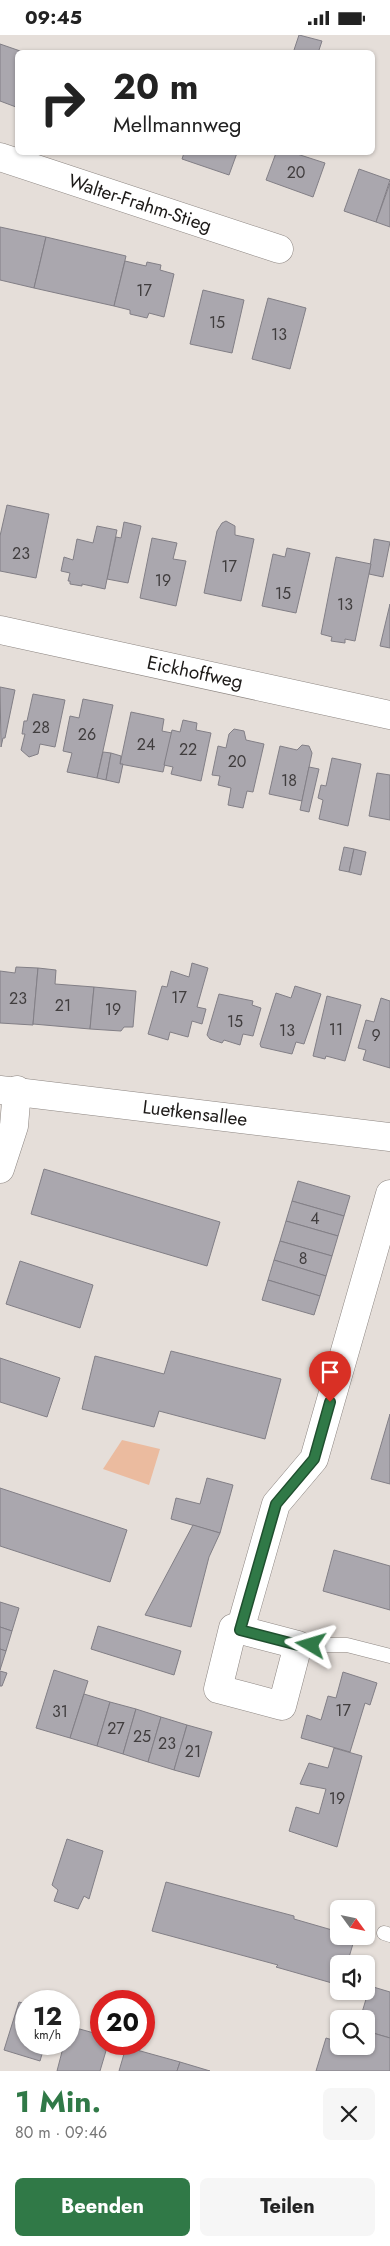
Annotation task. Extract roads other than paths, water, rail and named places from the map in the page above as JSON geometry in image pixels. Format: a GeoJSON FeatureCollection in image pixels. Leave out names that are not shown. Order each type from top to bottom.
{"type":"FeatureCollection","features":[{"type":"Feature","properties":{"kind":"street","name":"Walter-Frahm-Stieg"},"geometry":{"type":"LineString","coordinates":[[0,157],[280,249]]}},
{"type":"Feature","properties":{"kind":"street","name":"Eickhoffweg"},"geometry":{"type":"LineString","coordinates":[[0,630],[390,715]]}},
{"type":"Feature","properties":{"kind":"street","name":"Luetkensallee"},"geometry":{"type":"LineString","coordinates":[[8,1090],[390,1137]]}},
{"type":"Feature","properties":{"kind":"street"},"geometry":{"type":"LineString","coordinates":[[0,1169],[14,1126],[8,1090]]}},
{"type":"Feature","properties":{"kind":"street"},"geometry":{"type":"LineString","coordinates":[[240,1630],[276,1504],[314,1459],[390,1194]]}},
{"type":"Feature","properties":{"kind":"street"},"geometry":{"type":"LineString","coordinates":[[233,1628],[240,1630],[298,1645],[282,1706],[218,1689],[233,1628]]}},
{"type":"Feature","properties":{"kind":"lane"},"geometry":{"type":"LineString","coordinates":[[298,1645],[347,1645],[390,1657]]}}]}
